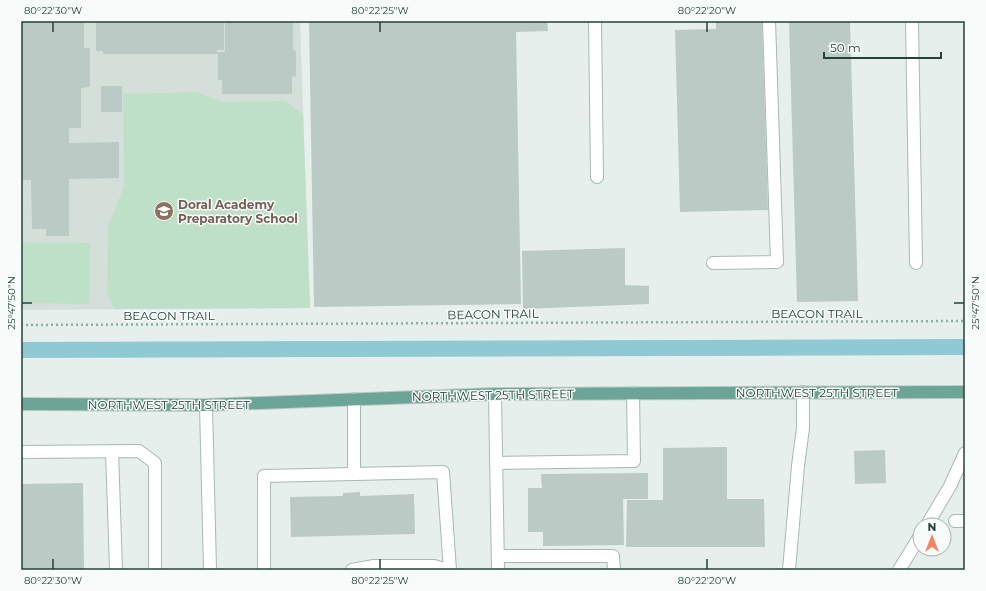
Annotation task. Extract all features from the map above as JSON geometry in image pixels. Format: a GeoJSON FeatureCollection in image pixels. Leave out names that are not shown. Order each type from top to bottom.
{"type":"FeatureCollection","features":[{"type":"Feature","properties":{"kind":"main road","name":"NORTHWEST 25TH STREET"},"geometry":{"type":"LineString","coordinates":[[21,404],[206,406],[495,394],[965,392]]}},
{"type":"Feature","properties":{"kind":"street"},"geometry":{"type":"LineString","coordinates":[[595,21],[597,176]]}},
{"type":"Feature","properties":{"kind":"street"},"geometry":{"type":"LineString","coordinates":[[713,263],[777,262],[769,21]]}},
{"type":"Feature","properties":{"kind":"street"},"geometry":{"type":"LineString","coordinates":[[912,21],[916,262]]}},
{"type":"Feature","properties":{"kind":"street"},"geometry":{"type":"LineString","coordinates":[[789,570],[798,466],[803,428],[803,392]]}},
{"type":"Feature","properties":{"kind":"street"},"geometry":{"type":"LineString","coordinates":[[496,463],[634,461],[633,393]]}},
{"type":"Feature","properties":{"kind":"street"},"geometry":{"type":"LineString","coordinates":[[495,394],[498,570]]}},
{"type":"Feature","properties":{"kind":"street"},"geometry":{"type":"LineString","coordinates":[[354,399],[354,474]]}},
{"type":"Feature","properties":{"kind":"street"},"geometry":{"type":"LineString","coordinates":[[206,406],[210,570]]}},
{"type":"Feature","properties":{"kind":"street"},"geometry":{"type":"LineString","coordinates":[[112,451],[116,570]]}},
{"type":"Feature","properties":{"kind":"street"},"geometry":{"type":"LineString","coordinates":[[21,452],[139,451],[155,463],[155,570]]}},
{"type":"Feature","properties":{"kind":"street"},"geometry":{"type":"LineString","coordinates":[[932,517],[950,486],[965,453]]}},
{"type":"Feature","properties":{"kind":"street"},"geometry":{"type":"LineString","coordinates":[[264,570],[264,476],[443,472],[449,570],[434,566],[374,566],[352,570]]}},
{"type":"Feature","properties":{"kind":"street"},"geometry":{"type":"LineString","coordinates":[[899,570],[912,548]]}},
{"type":"Feature","properties":{"kind":"street"},"geometry":{"type":"LineString","coordinates":[[498,556],[613,556],[614,570]]}},
{"type":"Feature","properties":{"kind":"path","name":"BEACON TRAIL"},"geometry":{"type":"LineString","coordinates":[[21,325],[965,321]]}},
{"type":"Feature","properties":{"kind":"shaded area","name":"Doral Academy Preparatory School"},"geometry":{"type":"Polygon","coordinates":[[[21,21],[300,21],[310,308],[21,310],[21,21]]]}},
{"type":"Feature","properties":{"kind":"green space"},"geometry":{"type":"Polygon","coordinates":[[[196,92],[223,102],[285,101],[303,114],[310,308],[114,309],[107,294],[108,227],[124,186],[123,94],[196,92]]]}},
{"type":"Feature","properties":{"kind":"green space"},"geometry":{"type":"Polygon","coordinates":[[[21,242],[90,243],[89,304],[21,303],[21,242]]]}},
{"type":"Feature","properties":{"kind":"building"},"geometry":{"type":"Polygon","coordinates":[[[21,21],[84,21],[84,48],[90,48],[90,87],[81,88],[81,128],[69,128],[69,143],[119,142],[119,178],[69,179],[69,236],[46,236],[46,229],[32,229],[31,180],[21,180],[21,21]]]}},
{"type":"Feature","properties":{"kind":"building"},"geometry":{"type":"Polygon","coordinates":[[[96,21],[224,21],[224,50],[217,50],[217,52],[225,52],[225,22],[293,21],[293,50],[296,51],[296,76],[292,77],[292,94],[222,94],[222,80],[218,80],[218,54],[103,54],[103,51],[96,51],[96,21]]]}},
{"type":"Feature","properties":{"kind":"building"},"geometry":{"type":"Polygon","coordinates":[[[309,21],[547,21],[548,31],[516,32],[521,304],[314,307],[309,21]]]}},
{"type":"Feature","properties":{"kind":"building"},"geometry":{"type":"Polygon","coordinates":[[[716,21],[762,21],[768,210],[680,212],[675,30],[716,29],[716,21]]]}},
{"type":"Feature","properties":{"kind":"building"},"geometry":{"type":"Polygon","coordinates":[[[789,21],[850,21],[858,301],[797,302],[789,21]]]}},
{"type":"Feature","properties":{"kind":"building"},"geometry":{"type":"Polygon","coordinates":[[[101,86],[122,86],[122,112],[101,112],[101,86]]]}},
{"type":"Feature","properties":{"kind":"building"},"geometry":{"type":"Polygon","coordinates":[[[625,248],[625,285],[649,286],[649,304],[523,309],[522,251],[625,248]]]}},
{"type":"Feature","properties":{"kind":"building"},"geometry":{"type":"Polygon","coordinates":[[[727,447],[727,499],[764,499],[765,547],[626,547],[627,500],[663,500],[663,448],[727,447]]]}},
{"type":"Feature","properties":{"kind":"building"},"geometry":{"type":"Polygon","coordinates":[[[885,450],[886,483],[855,484],[854,451],[885,450]]]}},
{"type":"Feature","properties":{"kind":"building"},"geometry":{"type":"Polygon","coordinates":[[[648,473],[648,499],[623,499],[624,545],[543,546],[543,532],[528,532],[528,488],[542,488],[541,474],[648,473]]]}},
{"type":"Feature","properties":{"kind":"building"},"geometry":{"type":"Polygon","coordinates":[[[83,483],[84,570],[21,570],[21,484],[83,483]]]}},
{"type":"Feature","properties":{"kind":"building"},"geometry":{"type":"Polygon","coordinates":[[[360,492],[360,496],[414,494],[415,534],[291,537],[290,497],[343,496],[343,493],[360,492]]]}},
{"type":"Feature","properties":{"kind":"waterway"},"geometry":{"type":"LineString","coordinates":[[21,350],[965,347]]}},
{"type":"Feature","properties":{"kind":"place","name":"Doral Academy Preparatory School"},"geometry":{"type":"Point","coordinates":[164,211]}}]}
